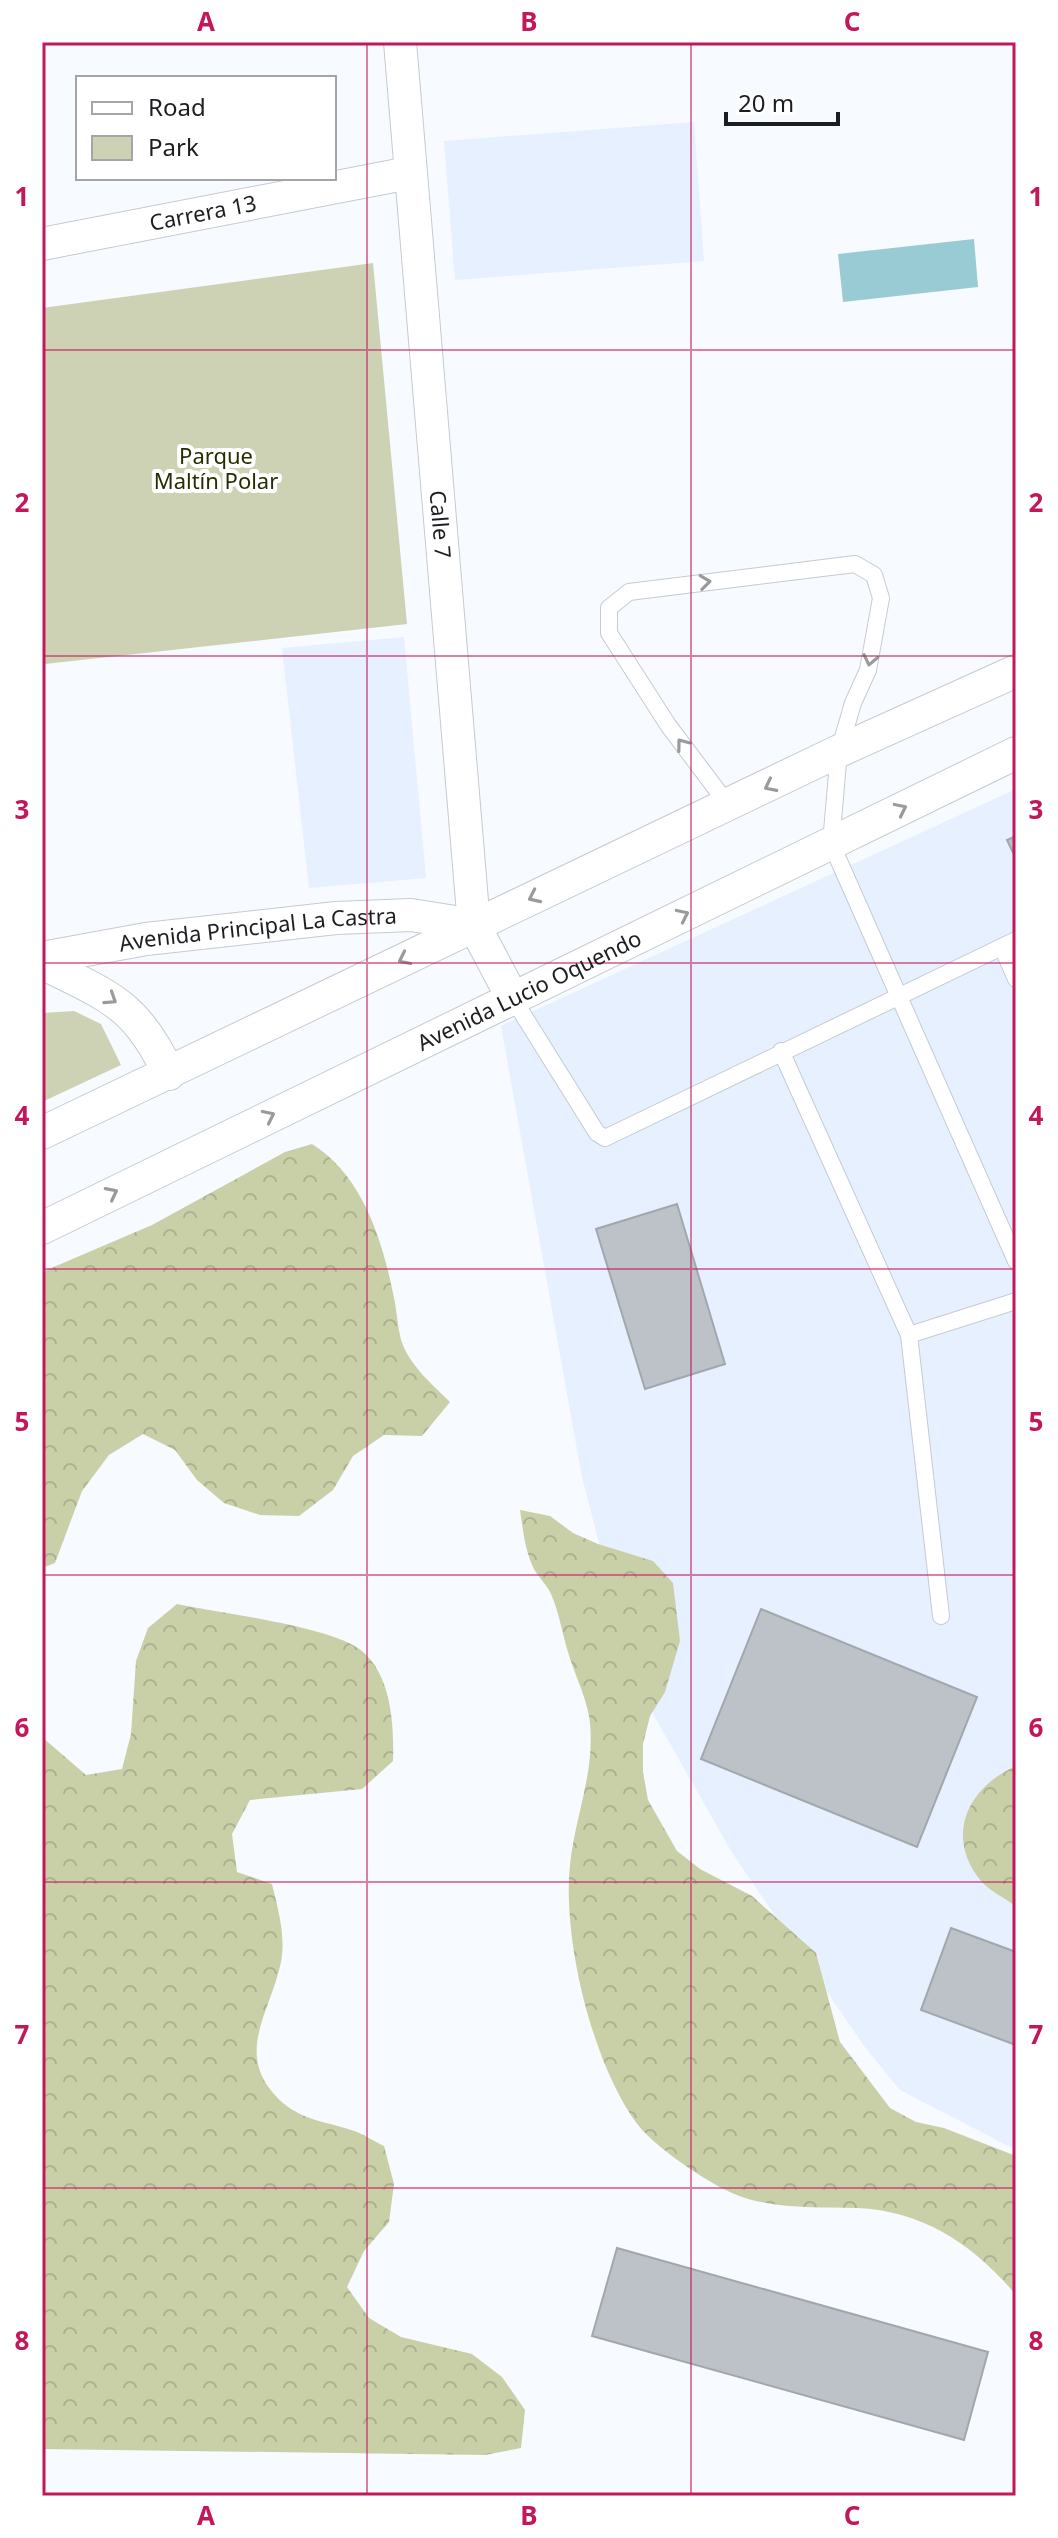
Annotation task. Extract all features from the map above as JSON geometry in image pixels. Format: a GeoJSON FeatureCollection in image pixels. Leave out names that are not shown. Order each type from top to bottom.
{"type":"FeatureCollection","features":[{"type":"Feature","properties":{"kind":"street","name":"Calle 7"},"geometry":{"type":"LineString","coordinates":[[400,42],[474,925],[512,997]]}},
{"type":"Feature","properties":{"kind":"street","name":"Carrera 13"},"geometry":{"type":"LineString","coordinates":[[42,244],[409,173]]}},
{"type":"Feature","properties":{"kind":"street"},"geometry":{"type":"LineString","coordinates":[[42,1133],[839,751],[1016,671]]}},
{"type":"Feature","properties":{"kind":"street","name":"Avenida Lucio Oquendo"},"geometry":{"type":"LineString","coordinates":[[42,1228],[1016,753]]}},
{"type":"Feature","properties":{"kind":"street","name":"Avenida Principal La Castra"},"geometry":{"type":"LineString","coordinates":[[42,960],[146,939],[336,918],[411,915],[474,925]]}},
{"type":"Feature","properties":{"kind":"street"},"geometry":{"type":"LineString","coordinates":[[42,960],[116,1000],[151,1035],[169,1074]]}},
{"type":"Feature","properties":{"kind":"lane"},"geometry":{"type":"LineString","coordinates":[[729,806],[668,725],[609,633],[609,608],[629,592],[855,564],[874,575],[881,598],[868,670],[853,703],[839,751],[831,843],[1016,1261]]}},
{"type":"Feature","properties":{"kind":"lane"},"geometry":{"type":"LineString","coordinates":[[512,997],[597,1133],[605,1138],[1009,943],[1016,979]]}},
{"type":"Feature","properties":{"kind":"lane"},"geometry":{"type":"LineString","coordinates":[[781,1051],[909,1335],[941,1616]]}},
{"type":"Feature","properties":{"kind":"lane"},"geometry":{"type":"LineString","coordinates":[[909,1335],[1016,1301]]}},
{"type":"Feature","properties":{"kind":"shaded area"},"geometry":{"type":"Polygon","coordinates":[[[694,122],[704,261],[455,280],[444,141],[694,122]]]}},
{"type":"Feature","properties":{"kind":"shaded area"},"geometry":{"type":"Polygon","coordinates":[[[404,637],[426,878],[309,888],[282,648],[404,637]]]}},
{"type":"Feature","properties":{"kind":"shaded area"},"geometry":{"type":"Polygon","coordinates":[[[1016,789],[1016,2150],[900,2090],[864,2046],[731,1851],[635,1682],[582,1477],[501,1026],[1016,789]]]}},
{"type":"Feature","properties":{"kind":"green space","name":"Parque Maltín Polar"},"geometry":{"type":"Polygon","coordinates":[[[373,263],[407,624],[45,664],[42,625],[42,308],[373,263]]]}},
{"type":"Feature","properties":{"kind":"green space"},"geometry":{"type":"Polygon","coordinates":[[[74,1011],[101,1024],[121,1065],[42,1102],[42,1013],[74,1011]]]}},
{"type":"Feature","properties":{"kind":"green space"},"geometry":{"type":"Polygon","coordinates":[[[312,1144],[346,1175],[359,1194],[385,1259],[405,1349],[422,1374],[450,1402],[422,1436],[384,1435],[353,1456],[333,1490],[299,1516],[260,1515],[224,1503],[197,1480],[175,1450],[143,1434],[109,1455],[82,1491],[55,1563],[42,1568],[42,1272],[152,1225],[285,1152],[312,1144]]]}},
{"type":"Feature","properties":{"kind":"green space"},"geometry":{"type":"Polygon","coordinates":[[[520,1510],[550,1516],[573,1533],[598,1544],[653,1561],[673,1583],[680,1641],[665,1692],[650,1716],[643,1744],[643,1772],[648,1800],[677,1851],[700,1869],[752,1896],[816,1953],[840,2042],[890,2108],[916,2122],[944,2128],[1016,2156],[1016,2295],[965,2246],[926,2224],[904,2216],[857,2208],[770,2204],[730,2192],[701,2176],[658,2145],[638,2125],[622,2100],[607,2070],[584,2001],[571,1929],[570,1865],[588,1773],[589,1716],[554,1601],[528,1555],[520,1510]]]}},
{"type":"Feature","properties":{"kind":"green space"},"geometry":{"type":"Polygon","coordinates":[[[177,1604],[327,1634],[362,1651],[380,1674],[392,1717],[393,1761],[362,1789],[250,1800],[232,1834],[237,1872],[272,1884],[282,1932],[281,1962],[258,2035],[259,2069],[268,2086],[291,2109],[355,2131],[384,2146],[394,2184],[389,2222],[364,2251],[347,2287],[369,2318],[401,2337],[472,2354],[502,2377],[525,2410],[521,2448],[485,2455],[42,2449],[42,1737],[86,1775],[122,1769],[131,1734],[136,1661],[148,1628],[177,1604]]]}},
{"type":"Feature","properties":{"kind":"green space"},"geometry":{"type":"Polygon","coordinates":[[[1016,1766],[1016,1907],[981,1881],[964,1847],[963,1830],[974,1800],[985,1786],[1016,1766]]]}},
{"type":"Feature","properties":{"kind":"water"},"geometry":{"type":"Polygon","coordinates":[[[974,239],[978,287],[843,302],[838,254],[974,239]]]}},
{"type":"Feature","properties":{"kind":"building"},"geometry":{"type":"Polygon","coordinates":[[[1016,836],[1016,859],[1007,840],[1016,836]]]}},
{"type":"Feature","properties":{"kind":"building"},"geometry":{"type":"Polygon","coordinates":[[[677,1204],[725,1364],[645,1389],[596,1229],[677,1204]]]}},
{"type":"Feature","properties":{"kind":"building"},"geometry":{"type":"Polygon","coordinates":[[[761,1609],[977,1697],[917,1847],[701,1759],[761,1609]]]}},
{"type":"Feature","properties":{"kind":"building"},"geometry":{"type":"Polygon","coordinates":[[[951,1928],[1016,1952],[1016,2045],[921,2010],[951,1928]]]}},
{"type":"Feature","properties":{"kind":"building"},"geometry":{"type":"Polygon","coordinates":[[[617,2248],[988,2352],[964,2440],[592,2336],[617,2248]]]}}]}
